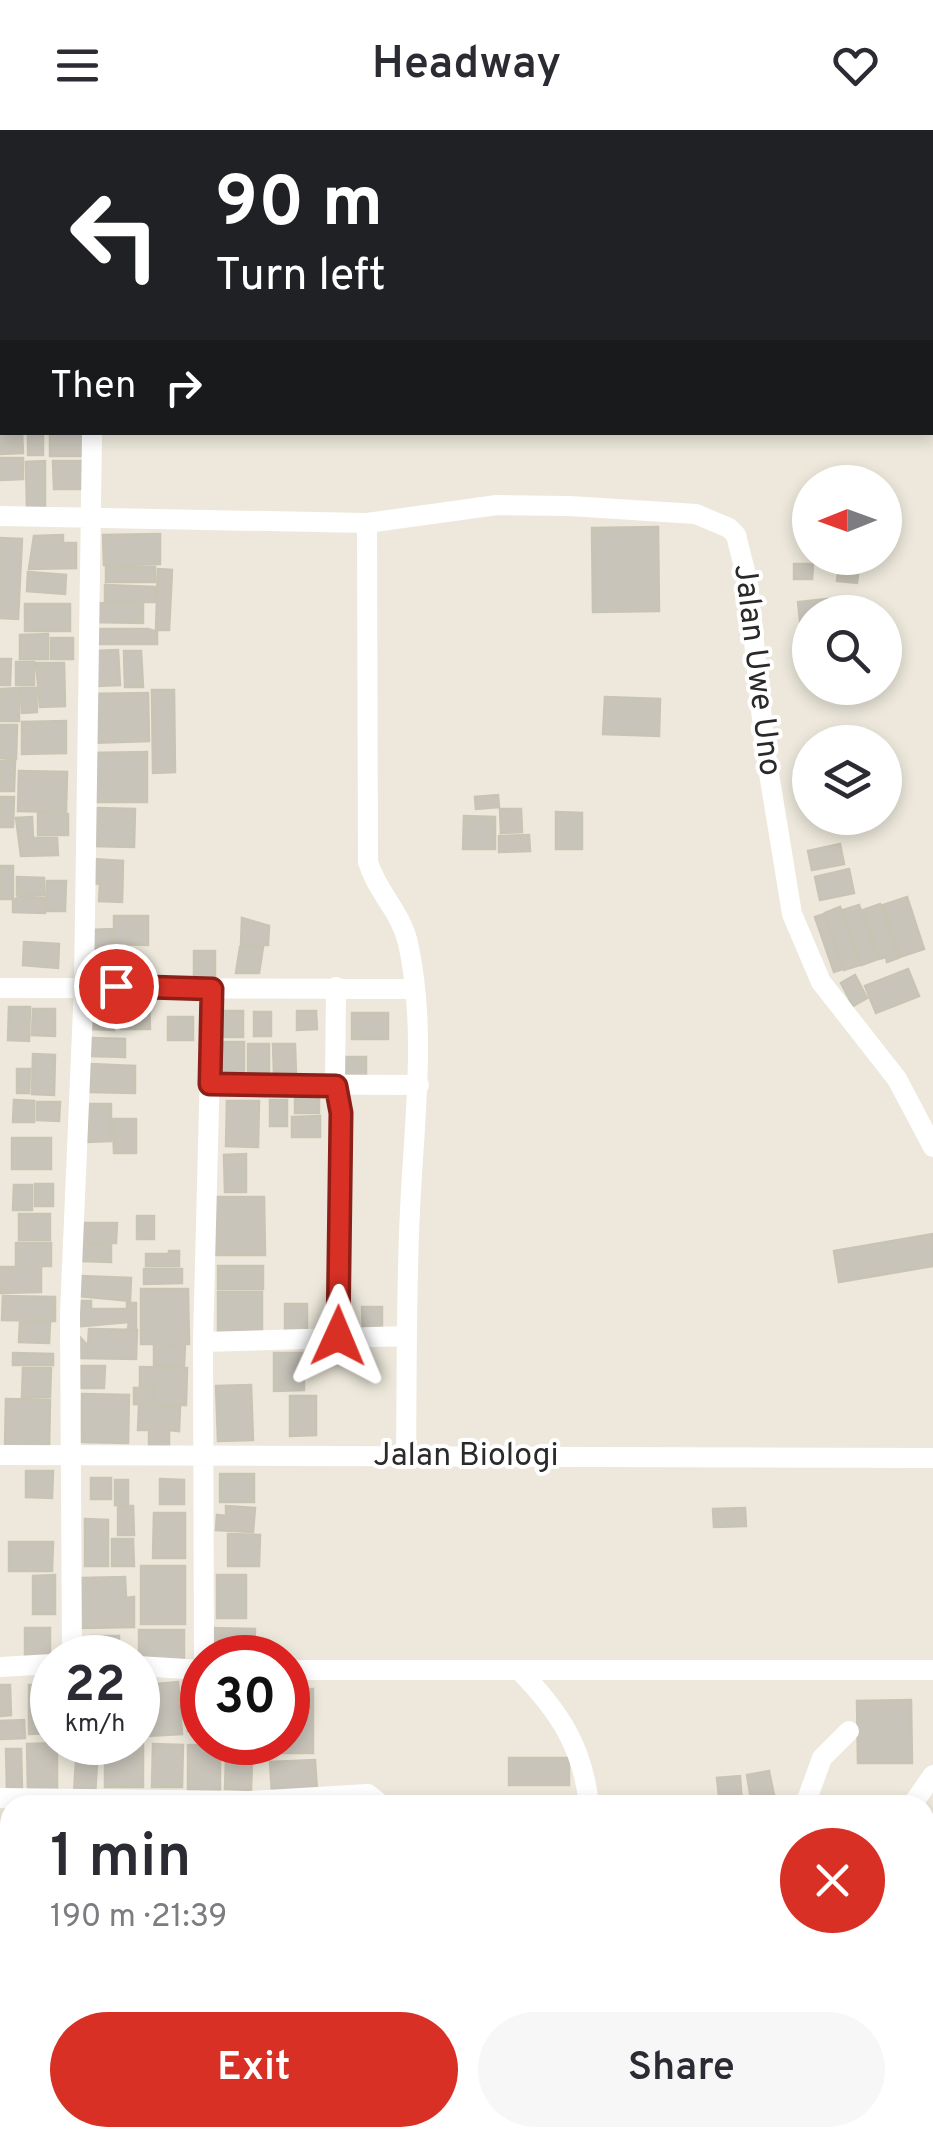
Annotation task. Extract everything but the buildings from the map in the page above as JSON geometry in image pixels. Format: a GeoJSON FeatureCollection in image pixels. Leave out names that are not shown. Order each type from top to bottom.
{"type":"FeatureCollection","features":[{"type":"Feature","properties":{"kind":"street"},"geometry":{"type":"LineString","coordinates":[[72,1635],[74,1456],[70,1314],[84,985],[92,435]]}},
{"type":"Feature","properties":{"kind":"street","name":"Jalan Uwe Uno"},"geometry":{"type":"LineString","coordinates":[[0,516],[368,524],[498,506],[569,506],[711,516],[736,535],[748,582],[765,748],[792,914],[821,982],[897,1079],[933,1147]]}},
{"type":"Feature","properties":{"kind":"street"},"geometry":{"type":"LineString","coordinates":[[368,524],[368,862],[375,882],[399,916],[408,945],[419,1085],[407,1336],[406,1454]]}},
{"type":"Feature","properties":{"kind":"street"},"geometry":{"type":"LineString","coordinates":[[0,988],[84,985],[412,989]]}},
{"type":"Feature","properties":{"kind":"street"},"geometry":{"type":"LineString","coordinates":[[336,987],[336,1086],[341,1113],[338,1336]]}},
{"type":"Feature","properties":{"kind":"street"},"geometry":{"type":"LineString","coordinates":[[204,1635],[203,1342],[212,989]]}},
{"type":"Feature","properties":{"kind":"street"},"geometry":{"type":"LineString","coordinates":[[210,1084],[419,1085]]}},
{"type":"Feature","properties":{"kind":"street"},"geometry":{"type":"LineString","coordinates":[[203,1342],[407,1336]]}},
{"type":"Feature","properties":{"kind":"street","name":"Jalan Biologi"},"geometry":{"type":"LineString","coordinates":[[0,1456],[933,1458]]}},
{"type":"Feature","properties":{"kind":"street"},"geometry":{"type":"LineString","coordinates":[[0,1667],[30,1665]]}},
{"type":"Feature","properties":{"kind":"street"},"geometry":{"type":"LineString","coordinates":[[310,1670],[933,1670]]}},
{"type":"Feature","properties":{"kind":"street"},"geometry":{"type":"LineString","coordinates":[[519,1670],[574,1736],[587,1795]]}},
{"type":"Feature","properties":{"kind":"street"},"geometry":{"type":"LineString","coordinates":[[809,1795],[822,1758],[849,1730]]}},
{"type":"Feature","properties":{"kind":"route"},"geometry":{"type":"LineString","coordinates":[[116,986],[212,989],[210,1084],[336,1086],[341,1113],[338,1336]]}}]}
